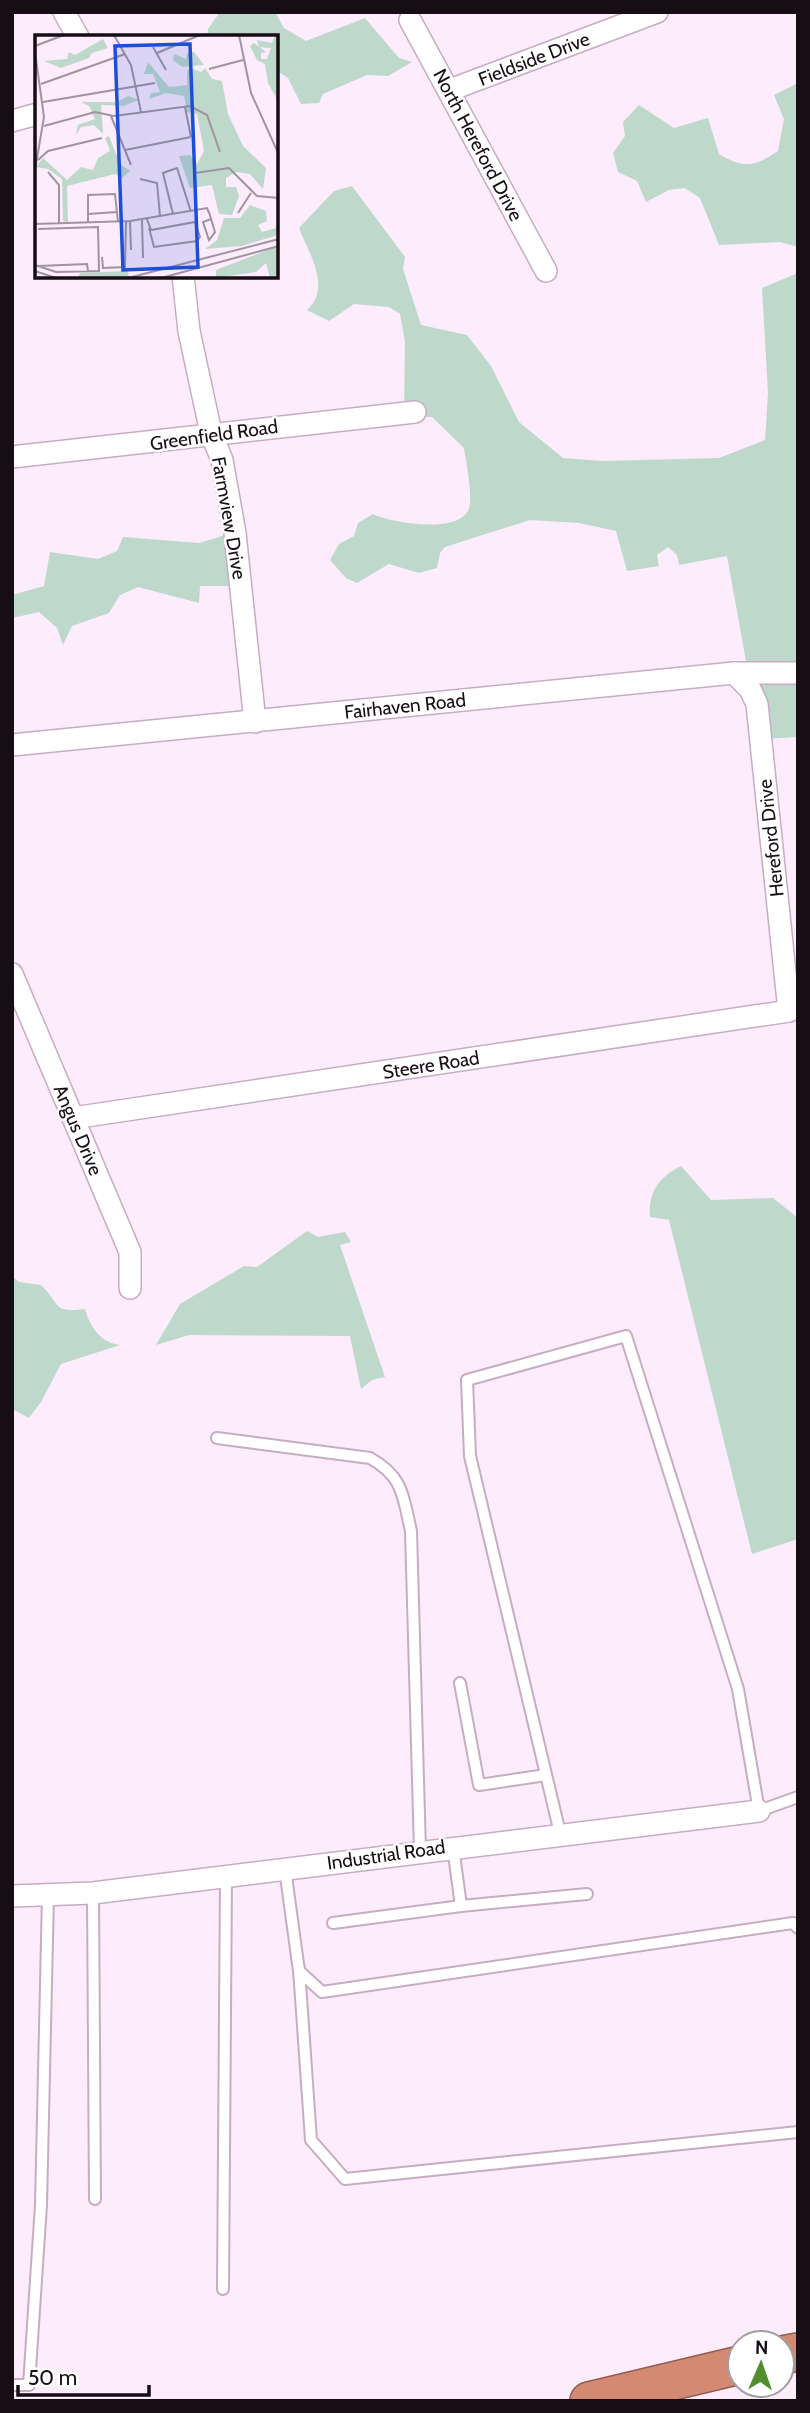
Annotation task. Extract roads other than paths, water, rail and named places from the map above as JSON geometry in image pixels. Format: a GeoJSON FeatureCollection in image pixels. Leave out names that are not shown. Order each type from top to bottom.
{"type":"FeatureCollection","features":[{"type":"Feature","properties":{"kind":"highway"},"geometry":{"type":"LineString","coordinates":[[589,2401],[726,2368]]}},
{"type":"Feature","properties":{"kind":"street"},"geometry":{"type":"LineString","coordinates":[[64,12],[77,35]]}},
{"type":"Feature","properties":{"kind":"street","name":"Fieldside Drive"},"geometry":{"type":"LineString","coordinates":[[450,90],[657,12]]}},
{"type":"Feature","properties":{"kind":"street","name":"North Hereford Drive"},"geometry":{"type":"LineString","coordinates":[[410,20],[546,271]]}},
{"type":"Feature","properties":{"kind":"street"},"geometry":{"type":"LineString","coordinates":[[12,121],[35,115]]}},
{"type":"Feature","properties":{"kind":"street","name":"Farmview Drive"},"geometry":{"type":"LineString","coordinates":[[183,278],[189,331],[211,433],[222,460],[235,533],[255,722]]}},
{"type":"Feature","properties":{"kind":"street","name":"Greenfield Road"},"geometry":{"type":"LineString","coordinates":[[12,457],[148,444],[211,433],[415,412]]}},
{"type":"Feature","properties":{"kind":"street","name":"Fairhaven Road"},"geometry":{"type":"LineString","coordinates":[[12,744],[734,673],[798,673]]}},
{"type":"Feature","properties":{"kind":"street","name":"Hereford Drive"},"geometry":{"type":"LineString","coordinates":[[734,673],[750,689],[757,704],[794,1013]]}},
{"type":"Feature","properties":{"kind":"street","name":"Angus Drive"},"geometry":{"type":"LineString","coordinates":[[12,974],[130,1252],[130,1288]]}},
{"type":"Feature","properties":{"kind":"street","name":"Steere Road"},"geometry":{"type":"LineString","coordinates":[[73,1118],[794,1013]]}},
{"type":"Feature","properties":{"kind":"street","name":"Industrial Road"},"geometry":{"type":"LineString","coordinates":[[12,1896],[93,1894],[560,1833],[759,1811]]}},
{"type":"Feature","properties":{"kind":"lane"},"geometry":{"type":"LineString","coordinates":[[560,1833],[470,1456],[467,1380],[626,1336],[738,1689],[759,1811],[798,1797]]}},
{"type":"Feature","properties":{"kind":"lane"},"geometry":{"type":"LineString","coordinates":[[217,1438],[370,1458],[389,1469],[401,1486],[411,1531],[420,1851]]}},
{"type":"Feature","properties":{"kind":"lane"},"geometry":{"type":"LineString","coordinates":[[460,1683],[479,1785],[546,1775]]}},
{"type":"Feature","properties":{"kind":"lane"},"geometry":{"type":"LineString","coordinates":[[453,1847],[461,1906]]}},
{"type":"Feature","properties":{"kind":"lane"},"geometry":{"type":"LineString","coordinates":[[285,1869],[299,1969],[310,2140],[345,2179],[798,2132]]}},
{"type":"Feature","properties":{"kind":"lane"},"geometry":{"type":"LineString","coordinates":[[223,2289],[226,1877]]}},
{"type":"Feature","properties":{"kind":"lane"},"geometry":{"type":"LineString","coordinates":[[93,1894],[95,2199]]}},
{"type":"Feature","properties":{"kind":"lane"},"geometry":{"type":"LineString","coordinates":[[333,1923],[461,1906],[587,1894]]}},
{"type":"Feature","properties":{"kind":"lane"},"geometry":{"type":"LineString","coordinates":[[12,2385],[29,2385],[41,2205],[48,1895]]}},
{"type":"Feature","properties":{"kind":"lane"},"geometry":{"type":"LineString","coordinates":[[299,1969],[322,1993],[793,1923],[798,1928]]}}]}
